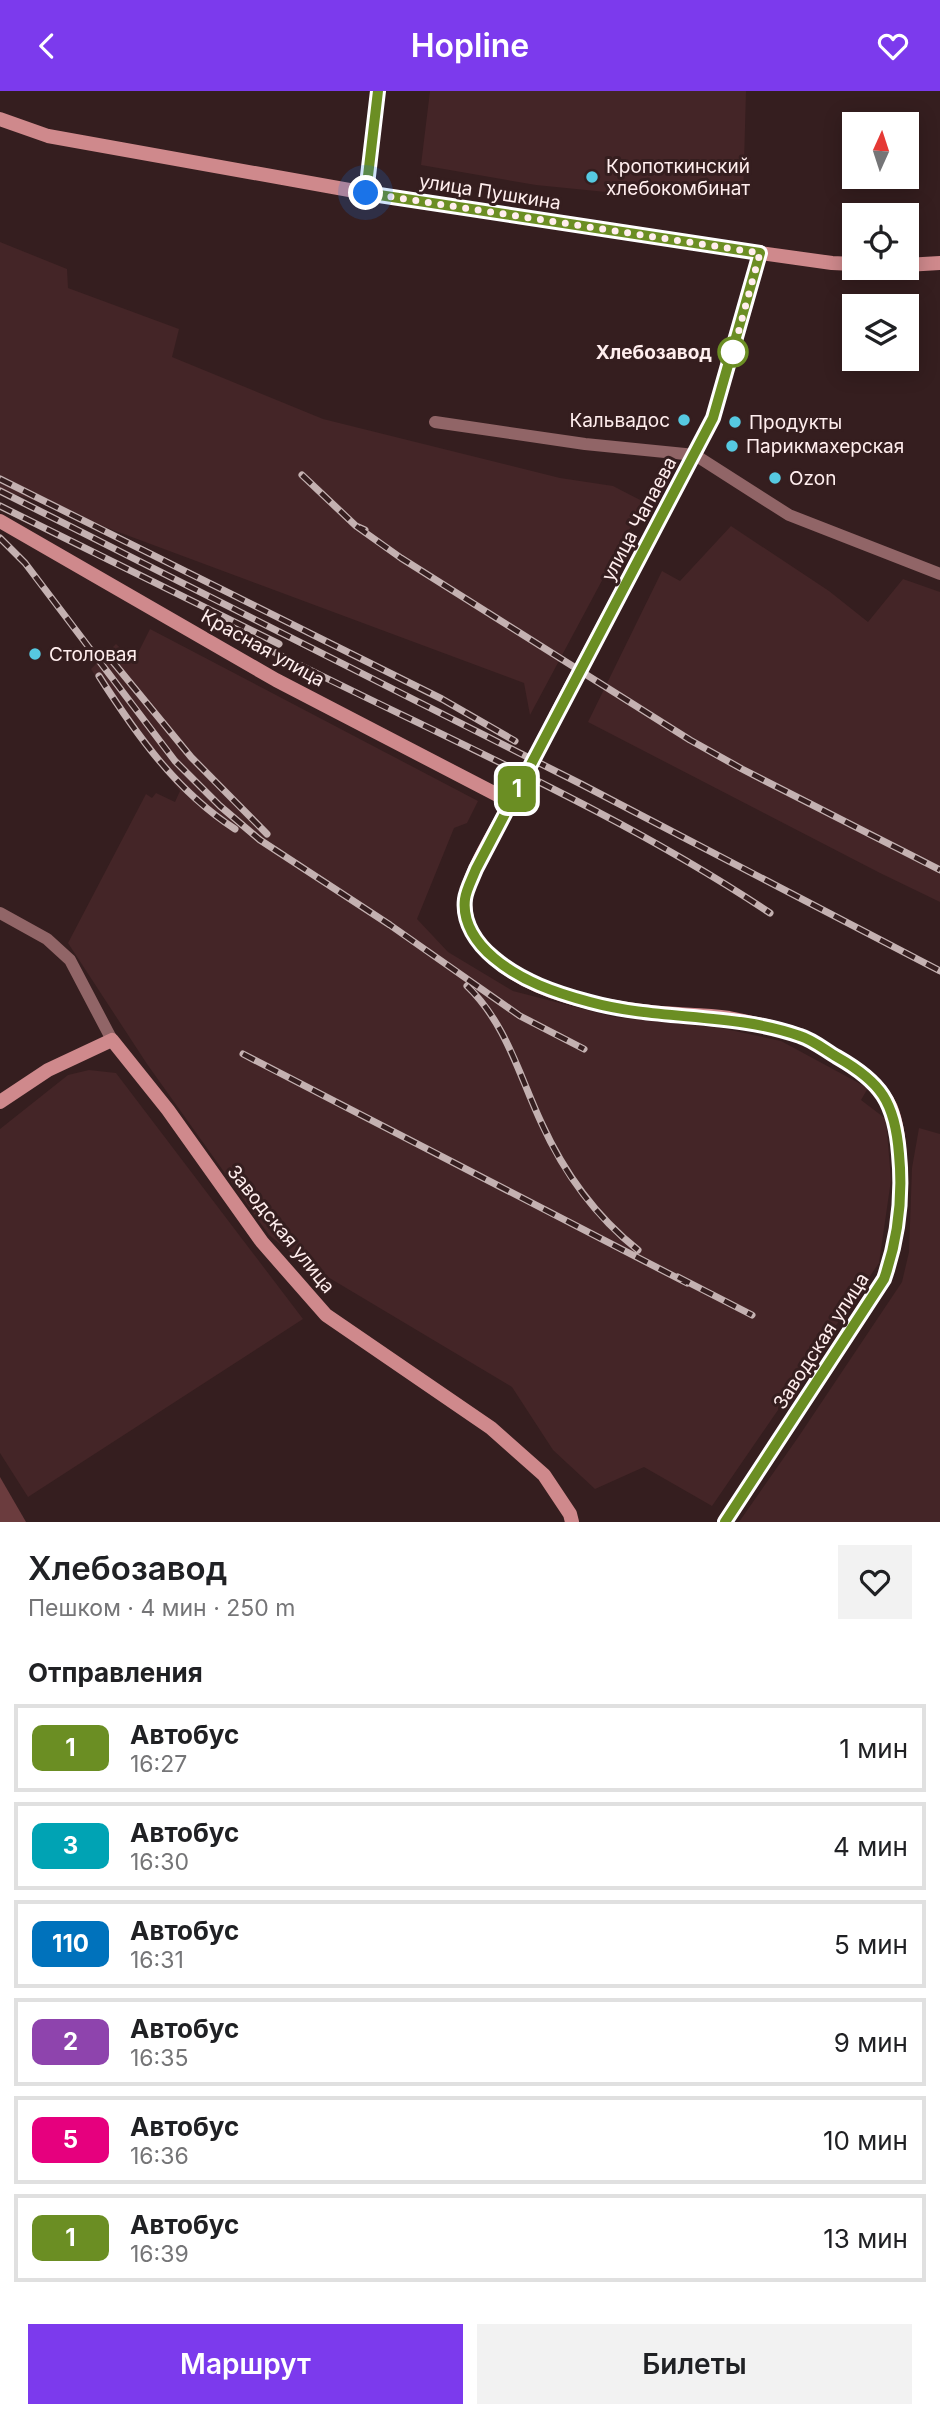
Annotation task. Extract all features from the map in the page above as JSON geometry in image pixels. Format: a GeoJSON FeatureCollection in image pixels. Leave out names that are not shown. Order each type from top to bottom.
{"type":"FeatureCollection","features":[{"type":"Feature","properties":{"kind":"main road"},"geometry":{"type":"LineString","coordinates":[[366,193],[378,91]]}},
{"type":"Feature","properties":{"kind":"main road","name":"улица Пушкина"},"geometry":{"type":"LineString","coordinates":[[0,118],[48,136],[366,193],[842,263]]}},
{"type":"Feature","properties":{"kind":"main road","name":"улица Чапаева"},"geometry":{"type":"LineString","coordinates":[[556,715],[713,418],[760,253]]}},
{"type":"Feature","properties":{"kind":"main road"},"geometry":{"type":"LineString","coordinates":[[919,264],[940,263]]}},
{"type":"Feature","properties":{"kind":"main road","name":"Красная улица"},"geometry":{"type":"LineString","coordinates":[[0,521],[276,680],[511,802]]}},
{"type":"Feature","properties":{"kind":"main road","name":"Заводская улица"},"geometry":{"type":"LineString","coordinates":[[511,802],[476,869],[465,900],[467,924],[480,947],[503,966],[530,982],[592,1003],[650,1012],[729,1019],[801,1036],[860,1070],[879,1089],[891,1109],[898,1140],[901,1173],[895,1242],[884,1279],[725,1522]]}},
{"type":"Feature","properties":{"kind":"main road"},"geometry":{"type":"LineString","coordinates":[[0,1102],[48,1070],[113,1040]]}},
{"type":"Feature","properties":{"kind":"main road","name":"Заводская улица"},"geometry":{"type":"LineString","coordinates":[[113,1040],[168,1110],[262,1242],[326,1315],[491,1428],[544,1475],[570,1514],[572,1522]]}},
{"type":"Feature","properties":{"kind":"street"},"geometry":{"type":"LineString","coordinates":[[435,422],[585,444],[695,455],[789,515],[940,574]]}},
{"type":"Feature","properties":{"kind":"street"},"geometry":{"type":"LineString","coordinates":[[0,913],[47,939],[70,960],[113,1040]]}},
{"type":"Feature","properties":{"kind":"shaded area"},"geometry":{"type":"Polygon","coordinates":[[[430,91],[746,91],[743,199],[636,195],[536,185],[421,165],[430,91]]]}},
{"type":"Feature","properties":{"kind":"shaded area"},"geometry":{"type":"Polygon","coordinates":[[[0,242],[67,269],[68,288],[179,329],[172,357],[323,419],[560,478],[613,486],[644,502],[530,715],[524,683],[0,490],[0,242]]]}},
{"type":"Feature","properties":{"kind":"shaded area"},"geometry":{"type":"Polygon","coordinates":[[[731,526],[829,591],[868,622],[903,579],[940,592],[940,902],[588,722],[662,571],[680,581],[731,526]]]}},
{"type":"Feature","properties":{"kind":"shaded area"},"geometry":{"type":"Polygon","coordinates":[[[150,629],[478,801],[467,823],[454,828],[417,919],[448,952],[513,991],[614,1017],[721,1028],[781,1041],[868,1088],[861,1100],[886,1119],[891,1180],[879,1263],[712,1506],[644,1467],[595,1489],[553,1450],[512,1387],[301,1261],[269,1235],[147,1064],[68,943],[146,794],[152,798],[156,793],[175,802],[180,791],[127,725],[91,669],[116,644],[134,661],[150,629]]]}},
{"type":"Feature","properties":{"kind":"shaded area"},"geometry":{"type":"Polygon","coordinates":[[[89,1070],[116,1073],[303,1319],[28,1497],[0,1453],[0,1129],[68,1075],[89,1070]]]}},
{"type":"Feature","properties":{"kind":"shaded area"},"geometry":{"type":"Polygon","coordinates":[[[919,1128],[940,1134],[940,1522],[739,1522],[902,1282],[909,1252],[912,1168],[919,1128]]]}},
{"type":"Feature","properties":{"kind":"shaded area"},"geometry":{"type":"Polygon","coordinates":[[[0,1477],[26,1522],[0,1522],[0,1477]]]}},
{"type":"Feature","properties":{"kind":"tunnel"},"geometry":{"type":"LineString","coordinates":[[511,802],[556,715]]}},
{"type":"Feature","properties":{"kind":"railway"},"geometry":{"type":"LineString","coordinates":[[302,475],[356,526],[365,530]]}},
{"type":"Feature","properties":{"kind":"railway"},"geometry":{"type":"LineString","coordinates":[[0,479],[442,699],[515,741]]}},
{"type":"Feature","properties":{"kind":"railway"},"geometry":{"type":"LineString","coordinates":[[0,491],[581,784],[940,971]]}},
{"type":"Feature","properties":{"kind":"railway"},"geometry":{"type":"LineString","coordinates":[[0,506],[279,644]]}},
{"type":"Feature","properties":{"kind":"railway"},"geometry":{"type":"LineString","coordinates":[[356,526],[401,558],[690,740],[940,870]]}},
{"type":"Feature","properties":{"kind":"railway"},"geometry":{"type":"LineString","coordinates":[[0,538],[25,563],[175,761],[220,806],[260,840],[390,925],[520,1016],[584,1049]]}},
{"type":"Feature","properties":{"kind":"railway"},"geometry":{"type":"LineString","coordinates":[[260,645],[584,805],[647,839],[770,913]]}},
{"type":"Feature","properties":{"kind":"railway"},"geometry":{"type":"LineString","coordinates":[[113,662],[191,757],[267,834]]}},
{"type":"Feature","properties":{"kind":"railway"},"geometry":{"type":"LineString","coordinates":[[99,676],[159,760],[194,797],[235,829]]}},
{"type":"Feature","properties":{"kind":"railway"},"geometry":{"type":"LineString","coordinates":[[467,986],[492,1016],[502,1033],[550,1141],[570,1176],[594,1208],[638,1250]]}},
{"type":"Feature","properties":{"kind":"railway"},"geometry":{"type":"LineString","coordinates":[[243,1054],[687,1283]]}},
{"type":"Feature","properties":{"kind":"railway"},"geometry":{"type":"LineString","coordinates":[[678,1277],[752,1315]]}},
{"type":"Feature","properties":{"kind":"bus line","name":"1"},"geometry":{"type":"LineString","coordinates":[[378,91],[366,193],[760,253],[713,418],[476,869],[465,900],[467,924],[480,947],[503,966],[530,982],[592,1003],[650,1012],[729,1019],[801,1036],[860,1070],[879,1089],[891,1109],[898,1140],[901,1173],[893,1254],[884,1279],[725,1522]]}},
{"type":"Feature","properties":{"kind":"place","name":"Кропоткинский хлебокомбинат"},"geometry":{"type":"Point","coordinates":[592,177]}},
{"type":"Feature","properties":{"kind":"place","name":"Хлебозавод"},"geometry":{"type":"Point","coordinates":[733,352]}},
{"type":"Feature","properties":{"kind":"place","name":"Кальвадос"},"geometry":{"type":"Point","coordinates":[684,420]}},
{"type":"Feature","properties":{"kind":"place","name":"Продукты"},"geometry":{"type":"Point","coordinates":[735,422]}},
{"type":"Feature","properties":{"kind":"place","name":"Парикмахерская"},"geometry":{"type":"Point","coordinates":[732,446]}},
{"type":"Feature","properties":{"kind":"place","name":"Ozon"},"geometry":{"type":"Point","coordinates":[775,478]}},
{"type":"Feature","properties":{"kind":"place","name":"Столовая"},"geometry":{"type":"Point","coordinates":[35,654]}},
{"type":"Feature","properties":{"kind":"route"},"geometry":{"type":"LineString","coordinates":[[366,193],[760,253],[733,352]]}}]}
